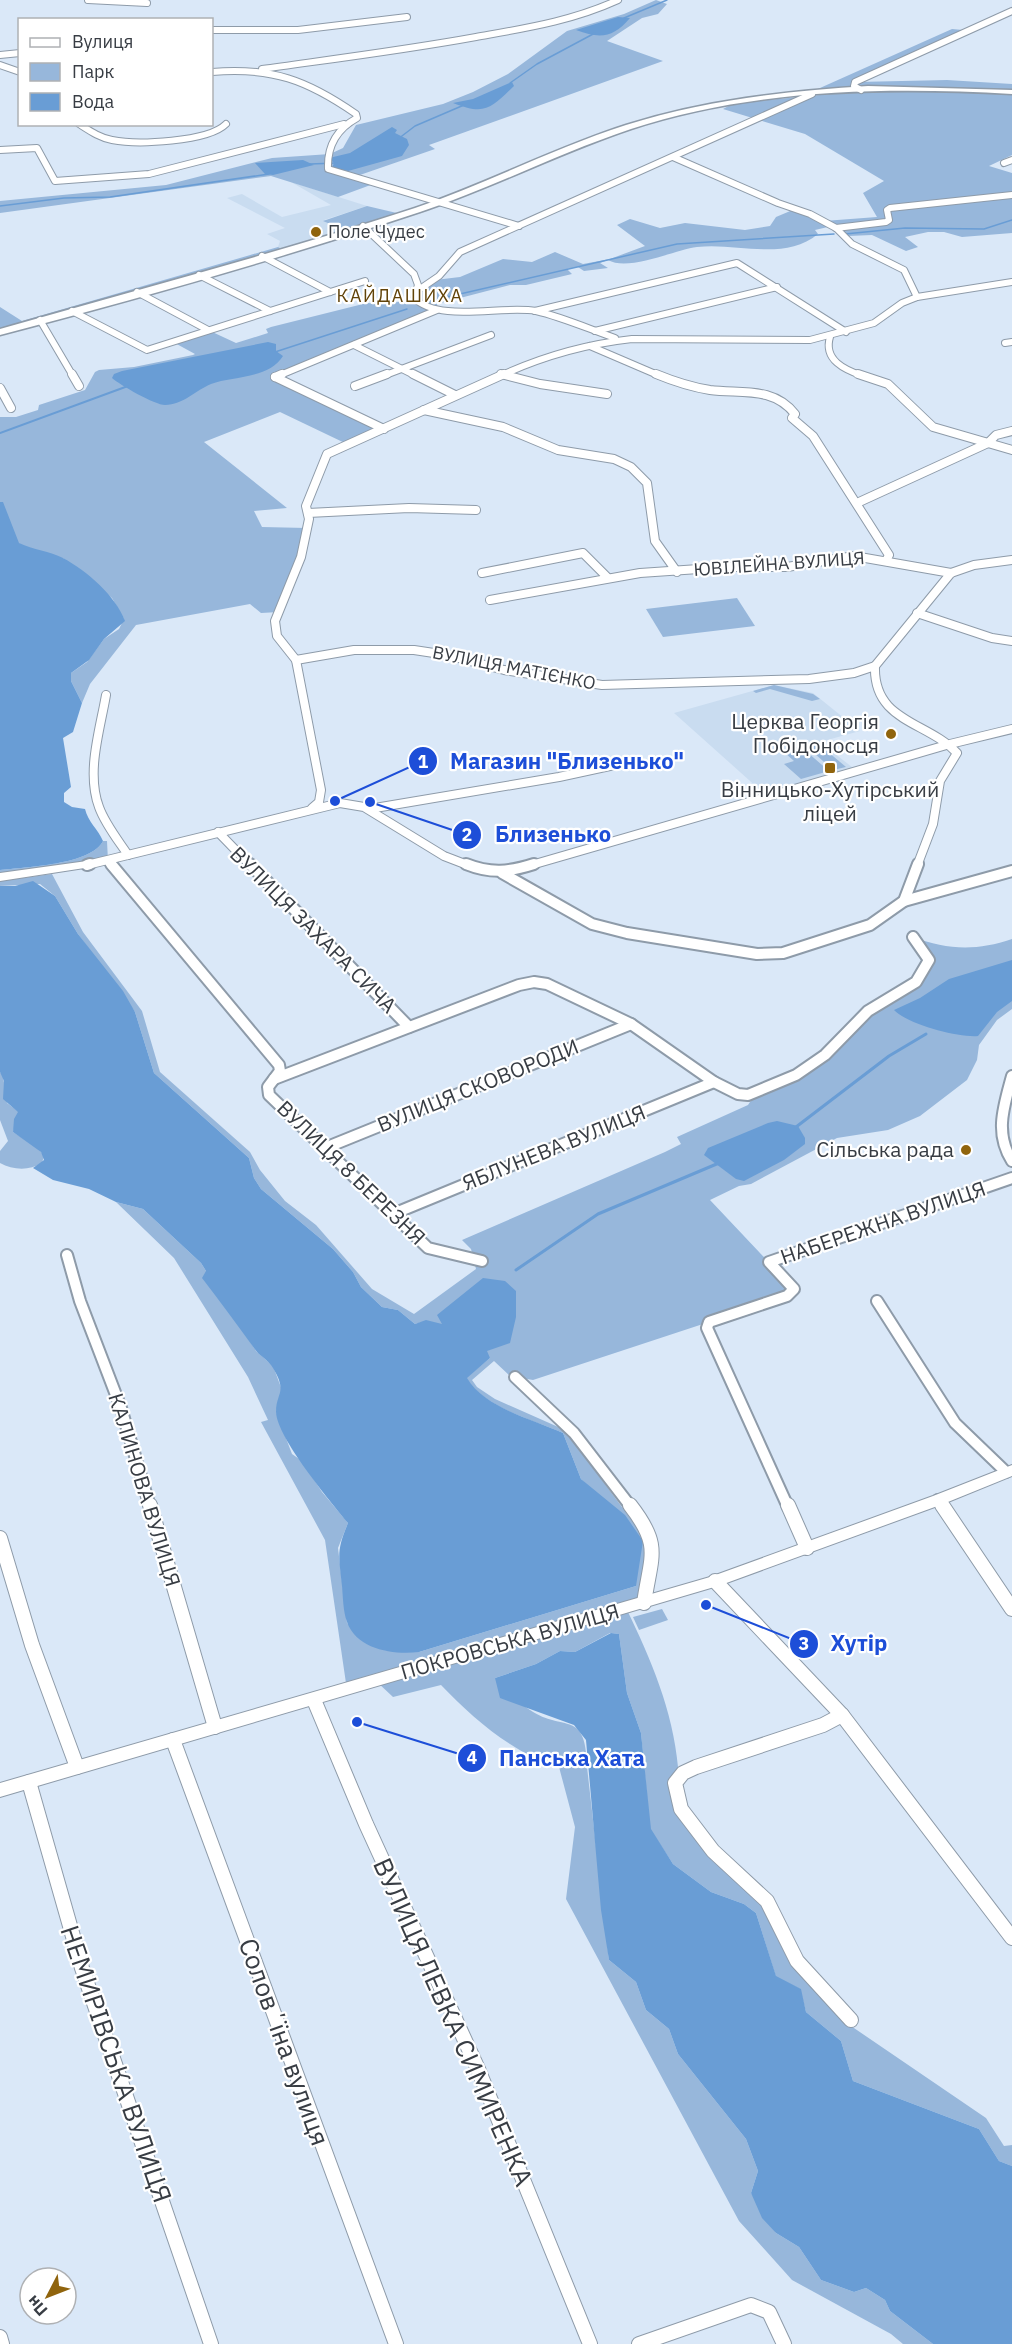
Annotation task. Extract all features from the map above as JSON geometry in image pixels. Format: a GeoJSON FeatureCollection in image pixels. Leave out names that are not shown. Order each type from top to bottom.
{"type":"FeatureCollection","features":[{"type":"Feature","properties":{"kind":"main road"},"geometry":{"type":"LineString","coordinates":[[0,332],[435,203],[608,134],[660,117],[732,102],[861,90],[953,89],[1012,92]]}},
{"type":"Feature","properties":{"kind":"street"},"geometry":{"type":"LineString","coordinates":[[88,0],[147,3]]}},
{"type":"Feature","properties":{"kind":"street"},"geometry":{"type":"LineString","coordinates":[[213,72],[259,70],[297,62],[426,46],[555,23],[585,15],[618,0]]}},
{"type":"Feature","properties":{"kind":"street"},"geometry":{"type":"LineString","coordinates":[[861,90],[854,86],[855,82],[1012,11]]}},
{"type":"Feature","properties":{"kind":"street"},"geometry":{"type":"LineString","coordinates":[[213,30],[298,30],[407,17]]}},
{"type":"Feature","properties":{"kind":"street"},"geometry":{"type":"LineString","coordinates":[[0,55],[18,53]]}},
{"type":"Feature","properties":{"kind":"street"},"geometry":{"type":"LineString","coordinates":[[0,65],[18,71]]}},
{"type":"Feature","properties":{"kind":"street"},"geometry":{"type":"LineString","coordinates":[[0,150],[37,148],[55,181],[149,174],[344,124],[357,118],[357,114],[313,85],[259,70]]}},
{"type":"Feature","properties":{"kind":"street"},"geometry":{"type":"LineString","coordinates":[[417,291],[439,276],[460,252],[812,96],[812,94]]}},
{"type":"Feature","properties":{"kind":"street"},"geometry":{"type":"LineString","coordinates":[[83,126],[110,138],[144,143],[220,130],[226,124]]}},
{"type":"Feature","properties":{"kind":"street"},"geometry":{"type":"LineString","coordinates":[[344,124],[327,153],[328,169],[435,203],[519,226]]}},
{"type":"Feature","properties":{"kind":"street"},"geometry":{"type":"LineString","coordinates":[[673,157],[778,203],[810,214],[836,228],[852,244],[904,270],[917,297]]}},
{"type":"Feature","properties":{"kind":"street"},"geometry":{"type":"LineString","coordinates":[[1004,163],[1012,160]]}},
{"type":"Feature","properties":{"kind":"street"},"geometry":{"type":"LineString","coordinates":[[836,228],[886,222],[889,220],[887,210],[890,208],[1012,195]]}},
{"type":"Feature","properties":{"kind":"street"},"geometry":{"type":"LineString","coordinates":[[363,226],[414,274],[418,282],[417,291],[414,294],[416,302],[438,310],[535,311],[737,263],[846,332]]}},
{"type":"Feature","properties":{"kind":"street"},"geometry":{"type":"LineString","coordinates":[[262,256],[330,292]]}},
{"type":"Feature","properties":{"kind":"street"},"geometry":{"type":"LineString","coordinates":[[199,274],[270,310]]}},
{"type":"Feature","properties":{"kind":"street"},"geometry":{"type":"LineString","coordinates":[[72,311],[144,350],[365,281]]}},
{"type":"Feature","properties":{"kind":"street"},"geometry":{"type":"LineString","coordinates":[[312,808],[319,802],[321,790],[296,660],[277,636],[275,621],[301,557],[308,513],[306,506],[326,455],[500,374],[532,362],[604,342],[620,339],[829,340],[874,323],[902,303],[917,297],[1012,282]]}},
{"type":"Feature","properties":{"kind":"street"},"geometry":{"type":"LineString","coordinates":[[592,332],[777,287]]}},
{"type":"Feature","properties":{"kind":"street"},"geometry":{"type":"LineString","coordinates":[[137,292],[208,330]]}},
{"type":"Feature","properties":{"kind":"street"},"geometry":{"type":"LineString","coordinates":[[384,429],[275,377],[438,310]]}},
{"type":"Feature","properties":{"kind":"street"},"geometry":{"type":"LineString","coordinates":[[535,311],[592,332],[620,339]]}},
{"type":"Feature","properties":{"kind":"street"},"geometry":{"type":"LineString","coordinates":[[40,320],[79,386]]}},
{"type":"Feature","properties":{"kind":"street"},"geometry":{"type":"LineString","coordinates":[[592,332],[604,342]]}},
{"type":"Feature","properties":{"kind":"street"},"geometry":{"type":"LineString","coordinates":[[355,386],[491,335]]}},
{"type":"Feature","properties":{"kind":"street"},"geometry":{"type":"LineString","coordinates":[[829,340],[835,362],[843,369],[888,384],[933,427],[1012,450]]}},
{"type":"Feature","properties":{"kind":"street"},"geometry":{"type":"LineString","coordinates":[[354,345],[455,394]]}},
{"type":"Feature","properties":{"kind":"street"},"geometry":{"type":"LineString","coordinates":[[590,346],[626,362],[702,388],[757,393],[782,399],[795,414],[792,418],[813,436],[857,503],[889,555],[886,561]]}},
{"type":"Feature","properties":{"kind":"street"},"geometry":{"type":"LineString","coordinates":[[500,374],[540,384],[607,394]]}},
{"type":"Feature","properties":{"kind":"street"},"geometry":{"type":"LineString","coordinates":[[0,388],[11,408]]}},
{"type":"Feature","properties":{"kind":"street","name":"ЮВІЛЕЙНА ВУЛИЦЯ"},"geometry":{"type":"LineString","coordinates":[[424,410],[518,431],[558,450],[614,459],[631,467],[647,483],[655,541],[677,572]]}},
{"type":"Feature","properties":{"kind":"street"},"geometry":{"type":"LineString","coordinates":[[857,503],[988,443],[996,435],[1012,431]]}},
{"type":"Feature","properties":{"kind":"street"},"geometry":{"type":"LineString","coordinates":[[308,513],[410,508],[476,510]]}},
{"type":"Feature","properties":{"kind":"street"},"geometry":{"type":"LineString","coordinates":[[482,573],[583,553],[608,578]]}},
{"type":"Feature","properties":{"kind":"street","name":"ЮВІЛЕЙНА ВУЛИЦЯ"},"geometry":{"type":"LineString","coordinates":[[490,600],[640,573],[728,567],[788,567],[854,556],[951,573]]}},
{"type":"Feature","properties":{"kind":"street"},"geometry":{"type":"LineString","coordinates":[[904,902],[933,824],[940,781],[957,753],[950,744],[899,719],[887,709],[876,681],[875,666],[951,573],[974,565],[1012,560]]}},
{"type":"Feature","properties":{"kind":"street"},"geometry":{"type":"LineString","coordinates":[[917,614],[992,638],[1012,640]]}},
{"type":"Feature","properties":{"kind":"street","name":"ВУЛИЦЯ МАТІЄНКО"},"geometry":{"type":"LineString","coordinates":[[296,660],[354,650],[414,650],[447,655],[504,670],[602,685],[809,679],[854,673],[875,666]]}},
{"type":"Feature","properties":{"kind":"street"},"geometry":{"type":"LineString","coordinates":[[854,673],[876,681]]}},
{"type":"Feature","properties":{"kind":"street"},"geometry":{"type":"LineString","coordinates":[[106,695],[94,774],[94,790],[99,806],[128,855]]}},
{"type":"Feature","properties":{"kind":"street"},"geometry":{"type":"LineString","coordinates":[[0,877],[108,861],[312,808],[346,803],[369,809],[444,856],[484,871],[502,873],[950,744],[1012,729]]}},
{"type":"Feature","properties":{"kind":"street"},"geometry":{"type":"LineString","coordinates":[[932,746],[950,744]]}},
{"type":"Feature","properties":{"kind":"street"},"geometry":{"type":"LineString","coordinates":[[369,809],[619,764]]}},
{"type":"Feature","properties":{"kind":"street","name":"ВУЛИЦЯ ЗАХАРА СИЧА"},"geometry":{"type":"LineString","coordinates":[[218,832],[409,1026]]}},
{"type":"Feature","properties":{"kind":"street","name":"ВУЛИЦЯ 8 БЕРЕЗНЯ"},"geometry":{"type":"LineString","coordinates":[[108,861],[279,1065],[280,1071],[268,1087],[269,1095],[428,1248],[482,1261]]}},
{"type":"Feature","properties":{"kind":"street"},"geometry":{"type":"LineString","coordinates":[[502,873],[592,924],[627,933],[757,954],[783,953],[870,925],[904,902],[1012,872]]}},
{"type":"Feature","properties":{"kind":"street","name":"ВУЛИЦЯ ЗАХАРА СИЧА"},"geometry":{"type":"LineString","coordinates":[[274,1079],[409,1026],[519,985],[534,982],[547,984],[631,1024],[714,1082],[738,1094],[748,1095],[815,1063],[843,1039],[868,1011],[916,982],[929,960],[913,937]]}},
{"type":"Feature","properties":{"kind":"street","name":"ВУЛИЦЯ СКОВОРОДИ"},"geometry":{"type":"LineString","coordinates":[[324,1148],[631,1024]]}},
{"type":"Feature","properties":{"kind":"street"},"geometry":{"type":"LineString","coordinates":[[1012,1076],[999,1134],[1004,1151],[1012,1161]]}},
{"type":"Feature","properties":{"kind":"street","name":"ЯБЛУНЕВА ВУЛИЦЯ"},"geometry":{"type":"LineString","coordinates":[[393,1214],[714,1082]]}},
{"type":"Feature","properties":{"kind":"street","name":"НАБЕРЕЖНА ВУЛИЦЯ"},"geometry":{"type":"LineString","coordinates":[[807,1548],[707,1328],[709,1322],[787,1296],[794,1289],[769,1263],[1012,1178]]}},
{"type":"Feature","properties":{"kind":"street","name":"КАЛИНОВА ВУЛИЦЯ"},"geometry":{"type":"LineString","coordinates":[[67,1255],[80,1300],[121,1408],[215,1727]]}},
{"type":"Feature","properties":{"kind":"street"},"geometry":{"type":"LineString","coordinates":[[877,1301],[955,1423],[1009,1471]]}},
{"type":"Feature","properties":{"kind":"street"},"geometry":{"type":"LineString","coordinates":[[514,1377],[574,1433],[647,1527],[653,1543],[644,1603]]}},
{"type":"Feature","properties":{"kind":"street","name":"ПОКРОВСЬКА ВУЛИЦЯ"},"geometry":{"type":"LineString","coordinates":[[0,1790],[715,1581],[938,1500],[1009,1471]]}},
{"type":"Feature","properties":{"kind":"street"},"geometry":{"type":"LineString","coordinates":[[938,1500],[1012,1609]]}},
{"type":"Feature","properties":{"kind":"street"},"geometry":{"type":"LineString","coordinates":[[0,1538],[32,1645],[78,1767]]}},
{"type":"Feature","properties":{"kind":"street"},"geometry":{"type":"LineString","coordinates":[[715,1581],[842,1715],[1012,1938]]}},
{"type":"Feature","properties":{"kind":"street","name":"ВУЛИЦЯ ЛЕВКА СИМИРЕНКА"},"geometry":{"type":"LineString","coordinates":[[314,1700],[366,1824],[477,2069],[590,2344]]}},
{"type":"Feature","properties":{"kind":"street"},"geometry":{"type":"LineString","coordinates":[[842,1715],[823,1725],[696,1767],[683,1773],[675,1783],[681,1809],[712,1851],[767,1901],[796,1961],[851,2020]]}},
{"type":"Feature","properties":{"kind":"street","name":"Соловʼїна вулиця"},"geometry":{"type":"LineString","coordinates":[[173,1740],[396,2344]]}},
{"type":"Feature","properties":{"kind":"street","name":"НЕМИРІВСЬКА ВУЛИЦЯ"},"geometry":{"type":"LineString","coordinates":[[28,1782],[82,1968],[211,2344]]}},
{"type":"Feature","properties":{"kind":"street"},"geometry":{"type":"LineString","coordinates":[[639,2344],[751,2304],[769,2312],[784,2344]]}},
{"type":"Feature","properties":{"kind":"street"},"geometry":{"type":"LineString","coordinates":[[0,2337],[2,2344]]}},
{"type":"Feature","properties":{"kind":"shaded area"},"geometry":{"type":"Polygon","coordinates":[[[291,182],[367,206],[324,220],[347,231],[284,250],[278,247],[280,241],[267,234],[285,228],[227,198],[242,194],[282,217],[331,205],[291,182]]]}},
{"type":"Feature","properties":{"kind":"shaded area"},"geometry":{"type":"Polygon","coordinates":[[[774,685],[813,693],[860,731],[820,742],[857,771],[768,797],[674,713],[774,685]]]}},
{"type":"Feature","properties":{"kind":"green space"},"geometry":{"type":"Polygon","coordinates":[[[656,0],[667,4],[658,14],[642,18],[607,41],[663,61],[429,145],[435,149],[357,176],[376,183],[338,197],[271,176],[0,213],[0,201],[166,185],[272,158],[330,154],[343,148],[356,125],[443,104],[473,92],[508,74],[567,31],[624,14],[656,0]]]}},
{"type":"Feature","properties":{"kind":"green space"},"geometry":{"type":"Polygon","coordinates":[[[952,29],[963,30],[857,82],[947,80],[1012,84],[1012,155],[989,166],[1012,173],[1012,233],[962,237],[944,232],[928,232],[905,237],[918,247],[906,251],[872,235],[848,236],[832,226],[815,230],[818,234],[790,247],[759,249],[697,247],[639,262],[617,263],[608,260],[600,263],[608,268],[584,271],[578,267],[567,269],[572,274],[526,285],[510,285],[437,304],[437,310],[276,377],[384,429],[349,445],[280,412],[204,442],[287,508],[254,511],[262,527],[307,528],[279,612],[261,613],[250,604],[136,625],[90,684],[82,703],[71,681],[71,673],[87,662],[104,639],[119,629],[124,619],[112,598],[63,558],[45,558],[0,533],[0,417],[16,417],[38,410],[39,405],[85,390],[95,372],[99,370],[134,367],[193,355],[195,354],[173,342],[208,330],[236,343],[268,333],[266,329],[271,327],[367,303],[387,304],[414,299],[414,294],[435,280],[460,277],[503,259],[532,262],[555,252],[583,264],[610,259],[645,246],[617,225],[630,219],[660,228],[685,223],[745,230],[770,226],[776,217],[795,209],[824,221],[877,217],[863,193],[884,181],[805,134],[723,109],[734,103],[830,94],[830,91],[811,92],[952,29]]]}},
{"type":"Feature","properties":{"kind":"green space"},"geometry":{"type":"Polygon","coordinates":[[[367,206],[401,214],[347,231],[323,221],[367,206]]]}},
{"type":"Feature","properties":{"kind":"green space"},"geometry":{"type":"Polygon","coordinates":[[[278,247],[284,250],[0,329],[0,307],[22,321],[278,247]]]}},
{"type":"Feature","properties":{"kind":"green space"},"geometry":{"type":"Polygon","coordinates":[[[737,598],[755,626],[663,637],[646,609],[737,598]]]}},
{"type":"Feature","properties":{"kind":"green space"},"geometry":{"type":"Polygon","coordinates":[[[774,685],[813,694],[820,699],[812,701],[770,689],[756,693],[753,691],[774,685]]]}},
{"type":"Feature","properties":{"kind":"green space"},"geometry":{"type":"Polygon","coordinates":[[[815,741],[846,767],[833,770],[804,744],[815,741]]]}},
{"type":"Feature","properties":{"kind":"green space"},"geometry":{"type":"Polygon","coordinates":[[[800,746],[829,771],[801,779],[784,764],[794,761],[783,751],[800,746]]]}},
{"type":"Feature","properties":{"kind":"green space"},"geometry":{"type":"Polygon","coordinates":[[[103,841],[107,841],[108,861],[0,877],[0,870],[72,860],[96,849],[103,841]]]}},
{"type":"Feature","properties":{"kind":"green space"},"geometry":{"type":"Polygon","coordinates":[[[52,874],[83,932],[142,1011],[160,1072],[250,1152],[260,1170],[285,1201],[316,1225],[372,1289],[414,1314],[476,1269],[471,1249],[462,1240],[665,1152],[681,1144],[677,1137],[748,1105],[756,1093],[796,1074],[868,1011],[905,990],[929,960],[913,937],[950,947],[987,946],[1012,939],[1012,1009],[997,1020],[979,1045],[977,1060],[967,1080],[920,1116],[888,1130],[837,1138],[751,1184],[739,1186],[710,1200],[794,1289],[709,1322],[533,1380],[510,1376],[494,1361],[472,1380],[477,1387],[495,1399],[565,1430],[647,1541],[644,1603],[626,1608],[660,1686],[671,1726],[678,1767],[676,1809],[763,1903],[851,2026],[986,2118],[1004,2146],[1012,2145],[1012,2166],[999,2161],[979,2129],[853,2081],[841,2041],[806,2012],[800,1989],[776,1977],[756,1913],[744,1904],[711,1892],[673,1864],[650,1829],[641,1733],[627,1693],[619,1634],[610,1633],[575,1652],[560,1651],[536,1664],[495,1678],[530,1710],[542,1717],[571,1725],[582,1736],[586,1749],[609,1960],[636,1982],[646,2010],[669,2029],[678,2054],[746,2139],[758,2171],[751,2193],[776,2233],[799,2247],[821,2280],[854,2292],[866,2288],[885,2300],[890,2311],[933,2344],[903,2344],[891,2334],[792,2280],[739,2221],[566,1899],[575,1827],[559,1767],[525,1753],[495,1734],[441,1685],[393,1697],[376,1681],[347,1690],[325,1540],[261,1422],[268,1420],[248,1377],[174,1258],[116,1202],[143,1209],[201,1263],[256,1351],[273,1366],[282,1390],[276,1412],[292,1454],[302,1461],[322,1492],[348,1523],[338,1548],[347,1623],[383,1650],[419,1652],[636,1586],[600,1498],[581,1479],[563,1433],[510,1412],[474,1388],[466,1378],[490,1358],[464,1338],[445,1326],[435,1323],[415,1324],[398,1310],[382,1307],[361,1287],[353,1272],[333,1249],[261,1189],[254,1178],[249,1158],[154,1073],[135,1012],[78,934],[55,896],[40,884],[0,886],[0,881],[52,874]]]}},
{"type":"Feature","properties":{"kind":"green space"},"geometry":{"type":"Polygon","coordinates":[[[0,1072],[3,1076],[7,1103],[19,1112],[13,1132],[38,1148],[44,1156],[42,1163],[37,1166],[21,1169],[0,1163],[0,1151],[8,1141],[0,1120],[0,1072]]]}},
{"type":"Feature","properties":{"kind":"green space"},"geometry":{"type":"Polygon","coordinates":[[[662,1609],[668,1620],[639,1630],[633,1617],[662,1609]]]}},
{"type":"Feature","properties":{"kind":"water"},"geometry":{"type":"Polygon","coordinates":[[[618,17],[630,18],[618,30],[606,35],[592,35],[576,30],[618,17]]]}},
{"type":"Feature","properties":{"kind":"water"},"geometry":{"type":"Polygon","coordinates":[[[512,82],[514,86],[487,108],[473,109],[453,103],[473,99],[512,82]]]}},
{"type":"Feature","properties":{"kind":"water"},"geometry":{"type":"Polygon","coordinates":[[[392,127],[397,130],[395,133],[407,139],[409,145],[402,156],[348,171],[332,168],[334,163],[329,158],[350,153],[392,127]]]}},
{"type":"Feature","properties":{"kind":"water"},"geometry":{"type":"Polygon","coordinates":[[[303,160],[314,165],[273,175],[265,174],[255,163],[303,160]]]}},
{"type":"Feature","properties":{"kind":"water"},"geometry":{"type":"Polygon","coordinates":[[[268,342],[276,344],[276,351],[283,356],[269,369],[250,376],[211,384],[184,400],[172,404],[154,402],[112,378],[114,374],[122,371],[268,342]]]}},
{"type":"Feature","properties":{"kind":"water"},"geometry":{"type":"Polygon","coordinates":[[[0,502],[3,502],[19,543],[58,556],[82,570],[115,602],[125,621],[104,639],[89,660],[71,673],[71,681],[82,703],[73,732],[63,738],[71,787],[64,793],[64,802],[72,807],[85,809],[103,841],[96,849],[72,860],[0,870],[0,502]]]}},
{"type":"Feature","properties":{"kind":"water"},"geometry":{"type":"Polygon","coordinates":[[[33,881],[55,896],[78,934],[123,991],[135,1012],[154,1073],[249,1158],[254,1178],[261,1189],[333,1249],[353,1272],[361,1287],[382,1307],[398,1310],[415,1324],[426,1320],[442,1324],[437,1315],[483,1278],[505,1281],[516,1291],[516,1317],[510,1343],[487,1351],[490,1358],[467,1378],[485,1397],[497,1405],[563,1433],[581,1479],[625,1515],[643,1541],[636,1586],[419,1652],[399,1653],[377,1649],[359,1639],[352,1631],[345,1613],[339,1560],[340,1548],[348,1523],[294,1453],[285,1437],[276,1412],[281,1388],[271,1365],[256,1351],[202,1278],[206,1271],[201,1263],[143,1209],[116,1202],[89,1189],[53,1180],[33,1168],[44,1160],[41,1152],[13,1132],[14,1119],[18,1112],[3,1099],[4,1081],[0,1072],[0,886],[15,886],[33,881]]]}},
{"type":"Feature","properties":{"kind":"water"},"geometry":{"type":"Polygon","coordinates":[[[1012,960],[1012,1001],[997,1012],[978,1036],[959,1035],[921,1025],[894,1010],[920,998],[949,979],[1012,960]]]}},
{"type":"Feature","properties":{"kind":"water"},"geometry":{"type":"Polygon","coordinates":[[[777,1121],[798,1126],[805,1138],[805,1144],[784,1160],[744,1181],[736,1179],[704,1155],[708,1148],[777,1121]]]}},
{"type":"Feature","properties":{"kind":"water"},"geometry":{"type":"Polygon","coordinates":[[[611,1633],[619,1634],[627,1693],[641,1733],[651,1829],[673,1864],[711,1892],[744,1904],[756,1913],[776,1976],[801,1989],[806,2012],[841,2041],[853,2081],[979,2129],[999,2161],[1012,2166],[1012,2344],[933,2344],[890,2311],[885,2300],[866,2288],[854,2292],[821,2280],[799,2247],[776,2233],[762,2218],[751,2193],[758,2171],[746,2139],[678,2054],[669,2029],[646,2010],[636,1982],[609,1960],[601,1910],[586,1740],[574,1725],[500,1698],[495,1678],[536,1664],[560,1651],[575,1652],[611,1633]]]}},
{"type":"Feature","properties":{"kind":"waterway"},"geometry":{"type":"LineString","coordinates":[[624,18],[667,0]]}},
{"type":"Feature","properties":{"kind":"waterway"},"geometry":{"type":"LineString","coordinates":[[510,83],[537,64],[595,33]]}},
{"type":"Feature","properties":{"kind":"waterway"},"geometry":{"type":"LineString","coordinates":[[398,139],[415,126],[464,105]]}},
{"type":"Feature","properties":{"kind":"waterway"},"geometry":{"type":"LineString","coordinates":[[310,164],[337,163]]}},
{"type":"Feature","properties":{"kind":"waterway"},"geometry":{"type":"LineString","coordinates":[[0,206],[64,198],[110,197],[269,174]]}},
{"type":"Feature","properties":{"kind":"waterway"},"geometry":{"type":"LineString","coordinates":[[845,234],[905,228],[984,229],[1012,220]]}},
{"type":"Feature","properties":{"kind":"waterway"},"geometry":{"type":"LineString","coordinates":[[425,302],[677,244],[834,234]]}},
{"type":"Feature","properties":{"kind":"waterway"},"geometry":{"type":"LineString","coordinates":[[275,352],[407,309]]}},
{"type":"Feature","properties":{"kind":"waterway"},"geometry":{"type":"LineString","coordinates":[[0,433],[128,386]]}},
{"type":"Feature","properties":{"kind":"waterway"},"geometry":{"type":"LineString","coordinates":[[796,1127],[889,1056],[926,1034]]}},
{"type":"Feature","properties":{"kind":"waterway"},"geometry":{"type":"LineString","coordinates":[[516,1270],[598,1214],[719,1163]]}},
{"type":"Feature","properties":{"kind":"place","name":"Поле Чудес"},"geometry":{"type":"Point","coordinates":[316,232]}},
{"type":"Feature","properties":{"kind":"place","name":"Церква Георгія Побідоносця"},"geometry":{"type":"Point","coordinates":[891,734]}},
{"type":"Feature","properties":{"kind":"place","name":"Вінницько-Хутірський ліцей"},"geometry":{"type":"Point","coordinates":[830,768]}},
{"type":"Feature","properties":{"kind":"place","name":"Магазин \"Близенько\""},"geometry":{"type":"Point","coordinates":[335,801]}},
{"type":"Feature","properties":{"kind":"place","name":"Близенько"},"geometry":{"type":"Point","coordinates":[370,802]}},
{"type":"Feature","properties":{"kind":"place","name":"Сільська рада"},"geometry":{"type":"Point","coordinates":[966,1150]}},
{"type":"Feature","properties":{"kind":"place","name":"Хутір"},"geometry":{"type":"Point","coordinates":[706,1605]}},
{"type":"Feature","properties":{"kind":"place","name":"Панська Хата"},"geometry":{"type":"Point","coordinates":[357,1722]}},
{"type":"Feature","properties":{"kind":"district","name":"КАЙДАШИХА"},"geometry":{"type":"Point","coordinates":[400,296]}}]}
